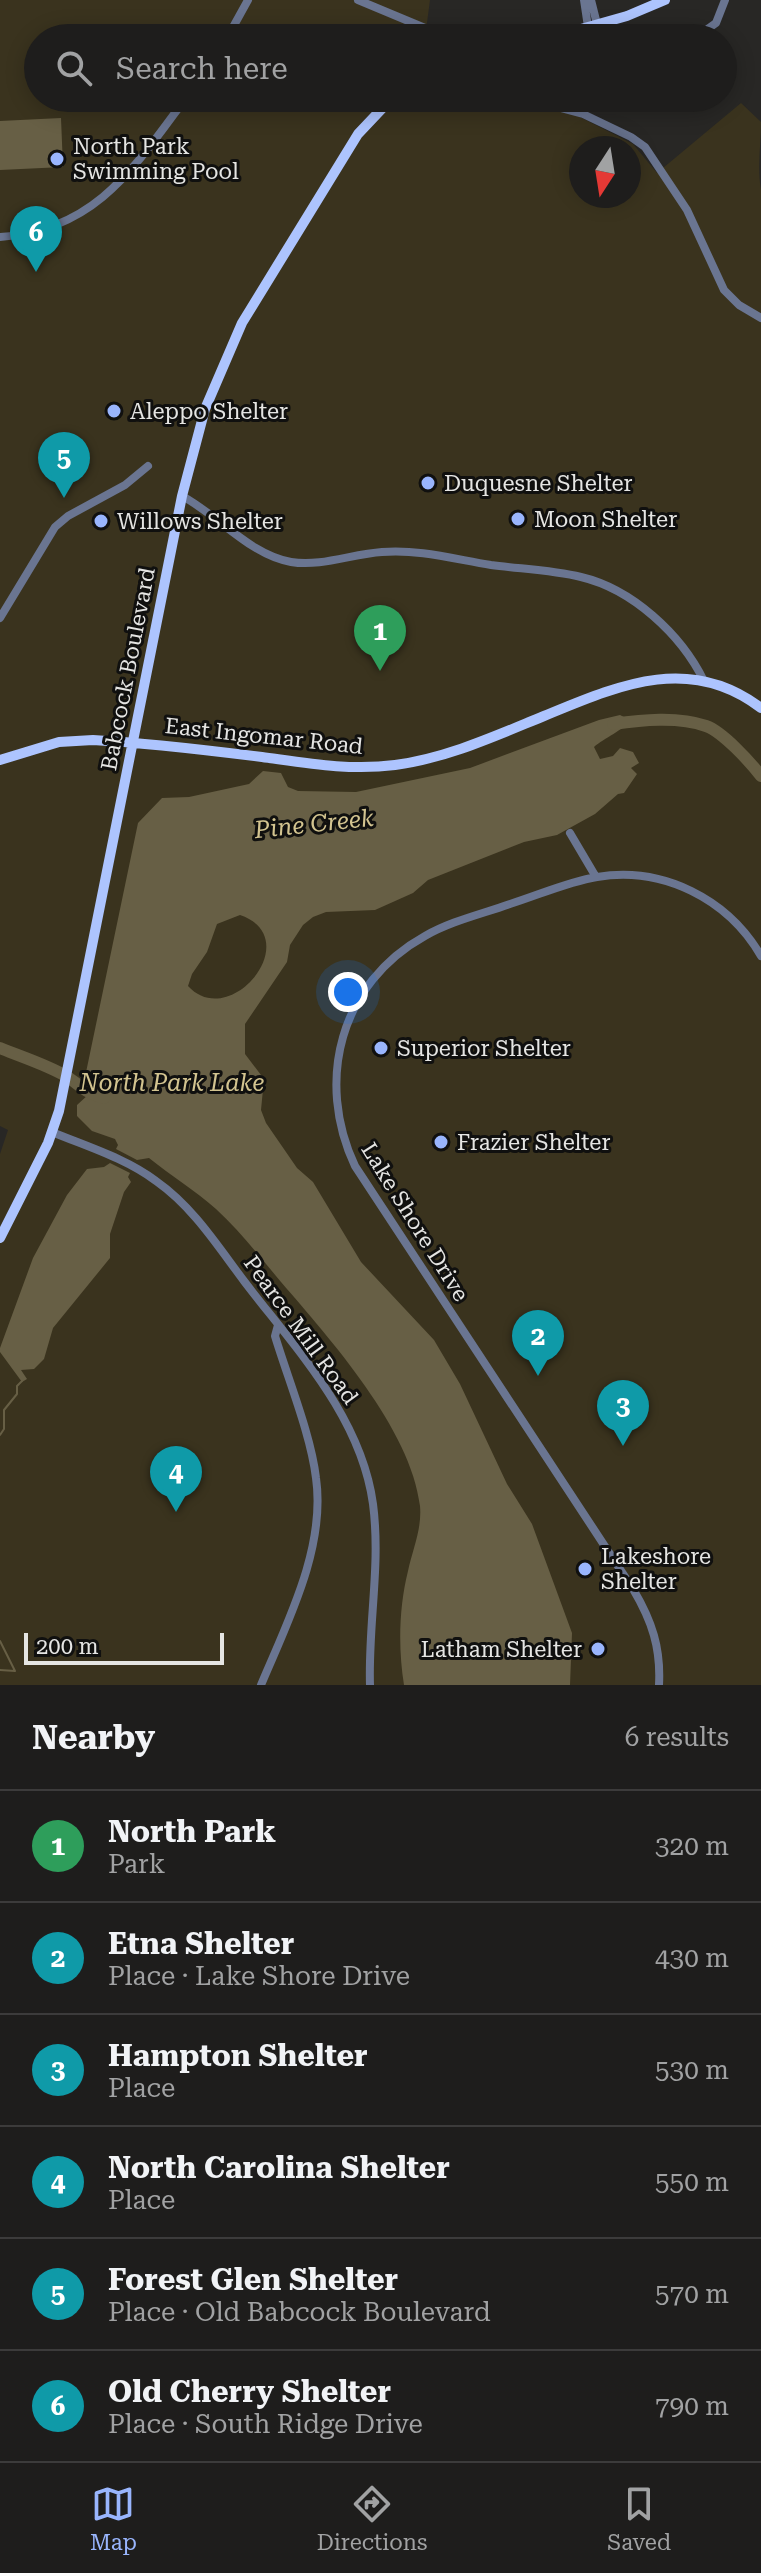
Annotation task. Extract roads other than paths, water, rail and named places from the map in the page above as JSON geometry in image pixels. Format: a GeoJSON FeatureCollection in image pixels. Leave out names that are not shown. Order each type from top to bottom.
{"type":"FeatureCollection","features":[{"type":"Feature","properties":{"kind":"main road"},"geometry":{"type":"LineString","coordinates":[[599,24],[665,0]]}},
{"type":"Feature","properties":{"kind":"main road","name":"Babcock Boulevard"},"geometry":{"type":"LineString","coordinates":[[0,1238],[52,1132],[65,1088],[182,496],[205,409],[242,323],[358,134],[379,112]]}},
{"type":"Feature","properties":{"kind":"main road","name":"East Ingomar Road"},"geometry":{"type":"LineString","coordinates":[[0,760],[72,741],[133,743],[332,766],[382,766],[450,753],[633,683],[672,678],[704,681],[730,689],[761,708]]}},
{"type":"Feature","properties":{"kind":"street"},"geometry":{"type":"LineString","coordinates":[[235,24],[248,0]]}},
{"type":"Feature","properties":{"kind":"street"},"geometry":{"type":"LineString","coordinates":[[358,0],[416,24]]}},
{"type":"Feature","properties":{"kind":"street"},"geometry":{"type":"LineString","coordinates":[[584,0],[591,24]]}},
{"type":"Feature","properties":{"kind":"street"},"geometry":{"type":"LineString","coordinates":[[591,0],[592,24]]}},
{"type":"Feature","properties":{"kind":"street"},"geometry":{"type":"LineString","coordinates":[[715,24],[725,0]]}},
{"type":"Feature","properties":{"kind":"street"},"geometry":{"type":"LineString","coordinates":[[0,237],[49,229],[77,218],[121,179],[175,112]]}},
{"type":"Feature","properties":{"kind":"street"},"geometry":{"type":"LineString","coordinates":[[577,112],[631,137],[645,147],[687,210],[724,290],[739,305],[761,318]]}},
{"type":"Feature","properties":{"kind":"street"},"geometry":{"type":"LineString","coordinates":[[0,618],[55,527],[68,516],[125,485],[148,466]]}},
{"type":"Feature","properties":{"kind":"street"},"geometry":{"type":"LineString","coordinates":[[182,496],[266,553],[291,562],[316,563],[366,553],[401,551],[561,573],[601,583],[627,597],[662,625],[690,657],[704,681]]}},
{"type":"Feature","properties":{"kind":"street"},"geometry":{"type":"LineString","coordinates":[[570,833],[596,877]]}},
{"type":"Feature","properties":{"kind":"street","name":"Lake Shore Drive"},"geometry":{"type":"LineString","coordinates":[[659,1685],[658,1647],[643,1605],[367,1186],[348,1151],[336,1106],[337,1064],[351,1015],[375,976],[396,956],[438,929],[596,877],[644,876],[694,892],[731,918],[761,956]]}},
{"type":"Feature","properties":{"kind":"street","name":"Pearce Mill Road"},"geometry":{"type":"LineString","coordinates":[[52,1132],[125,1162],[156,1181],[177,1199],[203,1226],[336,1404],[359,1453],[373,1500],[378,1554],[369,1661],[370,1685]]}},
{"type":"Feature","properties":{"kind":"street"},"geometry":{"type":"LineString","coordinates":[[261,1685],[301,1587],[310,1557],[317,1504],[316,1478],[309,1447],[275,1336],[278,1325]]}},
{"type":"Feature","properties":{"kind":"water"},"geometry":{"type":"Polygon","coordinates":[[[61,118],[63,167],[0,170],[0,121],[61,118]]]}},
{"type":"Feature","properties":{"kind":"water","name":"North Park Lake"},"geometry":{"type":"Polygon","coordinates":[[[620,715],[630,720],[594,747],[600,759],[613,756],[620,748],[633,752],[639,763],[631,768],[637,774],[624,793],[557,835],[524,842],[428,880],[413,893],[375,910],[326,912],[313,917],[303,925],[290,945],[287,962],[245,1024],[245,1054],[264,1079],[261,1110],[266,1123],[297,1168],[313,1182],[361,1262],[434,1340],[460,1384],[507,1484],[532,1524],[572,1633],[570,1685],[404,1685],[401,1613],[418,1531],[420,1506],[413,1477],[385,1416],[366,1386],[322,1330],[225,1217],[149,1158],[137,1160],[116,1149],[115,1139],[92,1131],[77,1116],[77,1105],[89,1094],[94,1083],[84,1082],[138,823],[162,798],[189,797],[249,784],[263,771],[281,773],[288,787],[298,791],[356,792],[470,768],[620,715]],[[240,915],[217,924],[207,952],[188,986],[205,997],[223,998],[241,990],[255,976],[264,960],[266,942],[259,927],[240,915]]]}},
{"type":"Feature","properties":{"kind":"water","name":"North Park Lake"},"geometry":{"type":"Polygon","coordinates":[[[110,1163],[130,1173],[128,1177],[131,1182],[124,1192],[110,1234],[110,1258],[53,1328],[44,1359],[34,1369],[21,1370],[27,1379],[22,1382],[0,1348],[33,1258],[67,1195],[87,1169],[110,1163]]]}},
{"type":"Feature","properties":{"kind":"waterway","name":"Pine Creek"},"geometry":{"type":"LineString","coordinates":[[613,724],[672,720],[706,726],[728,741],[761,776]]}},
{"type":"Feature","properties":{"kind":"waterway","name":"Pine Creek"},"geometry":{"type":"LineString","coordinates":[[0,1048],[42,1064],[88,1092],[104,1098]]}},
{"type":"Feature","properties":{"kind":"waterway"},"geometry":{"type":"LineString","coordinates":[[0,1435],[4,1429],[4,1410],[17,1394],[17,1386],[22,1381]]}},
{"type":"Feature","properties":{"kind":"waterway"},"geometry":{"type":"LineString","coordinates":[[0,1641],[15,1671],[0,1670]]}},
{"type":"Feature","properties":{"kind":"place","name":"North Park Swimming Pool"},"geometry":{"type":"Point","coordinates":[57,159]}},
{"type":"Feature","properties":{"kind":"place","name":"Old Cherry Shelter"},"geometry":{"type":"Point","coordinates":[36,272]}},
{"type":"Feature","properties":{"kind":"place","name":"Aleppo Shelter"},"geometry":{"type":"Point","coordinates":[114,411]}},
{"type":"Feature","properties":{"kind":"place","name":"Duquesne Shelter"},"geometry":{"type":"Point","coordinates":[428,483]}},
{"type":"Feature","properties":{"kind":"place","name":"Forest Glen Shelter"},"geometry":{"type":"Point","coordinates":[64,498]}},
{"type":"Feature","properties":{"kind":"place","name":"Moon Shelter"},"geometry":{"type":"Point","coordinates":[518,519]}},
{"type":"Feature","properties":{"kind":"place","name":"Willows Shelter"},"geometry":{"type":"Point","coordinates":[101,521]}},
{"type":"Feature","properties":{"kind":"place","name":"North Park"},"geometry":{"type":"Point","coordinates":[380,671]}},
{"type":"Feature","properties":{"kind":"place","name":"Superior Shelter"},"geometry":{"type":"Point","coordinates":[381,1048]}},
{"type":"Feature","properties":{"kind":"place","name":"Frazier Shelter"},"geometry":{"type":"Point","coordinates":[441,1142]}},
{"type":"Feature","properties":{"kind":"place","name":"Etna Shelter"},"geometry":{"type":"Point","coordinates":[538,1376]}},
{"type":"Feature","properties":{"kind":"place","name":"Hampton Shelter"},"geometry":{"type":"Point","coordinates":[623,1446]}},
{"type":"Feature","properties":{"kind":"place","name":"North Carolina Shelter"},"geometry":{"type":"Point","coordinates":[176,1512]}},
{"type":"Feature","properties":{"kind":"place","name":"Lakeshore Shelter"},"geometry":{"type":"Point","coordinates":[585,1569]}},
{"type":"Feature","properties":{"kind":"place","name":"Latham Shelter"},"geometry":{"type":"Point","coordinates":[598,1649]}}]}
